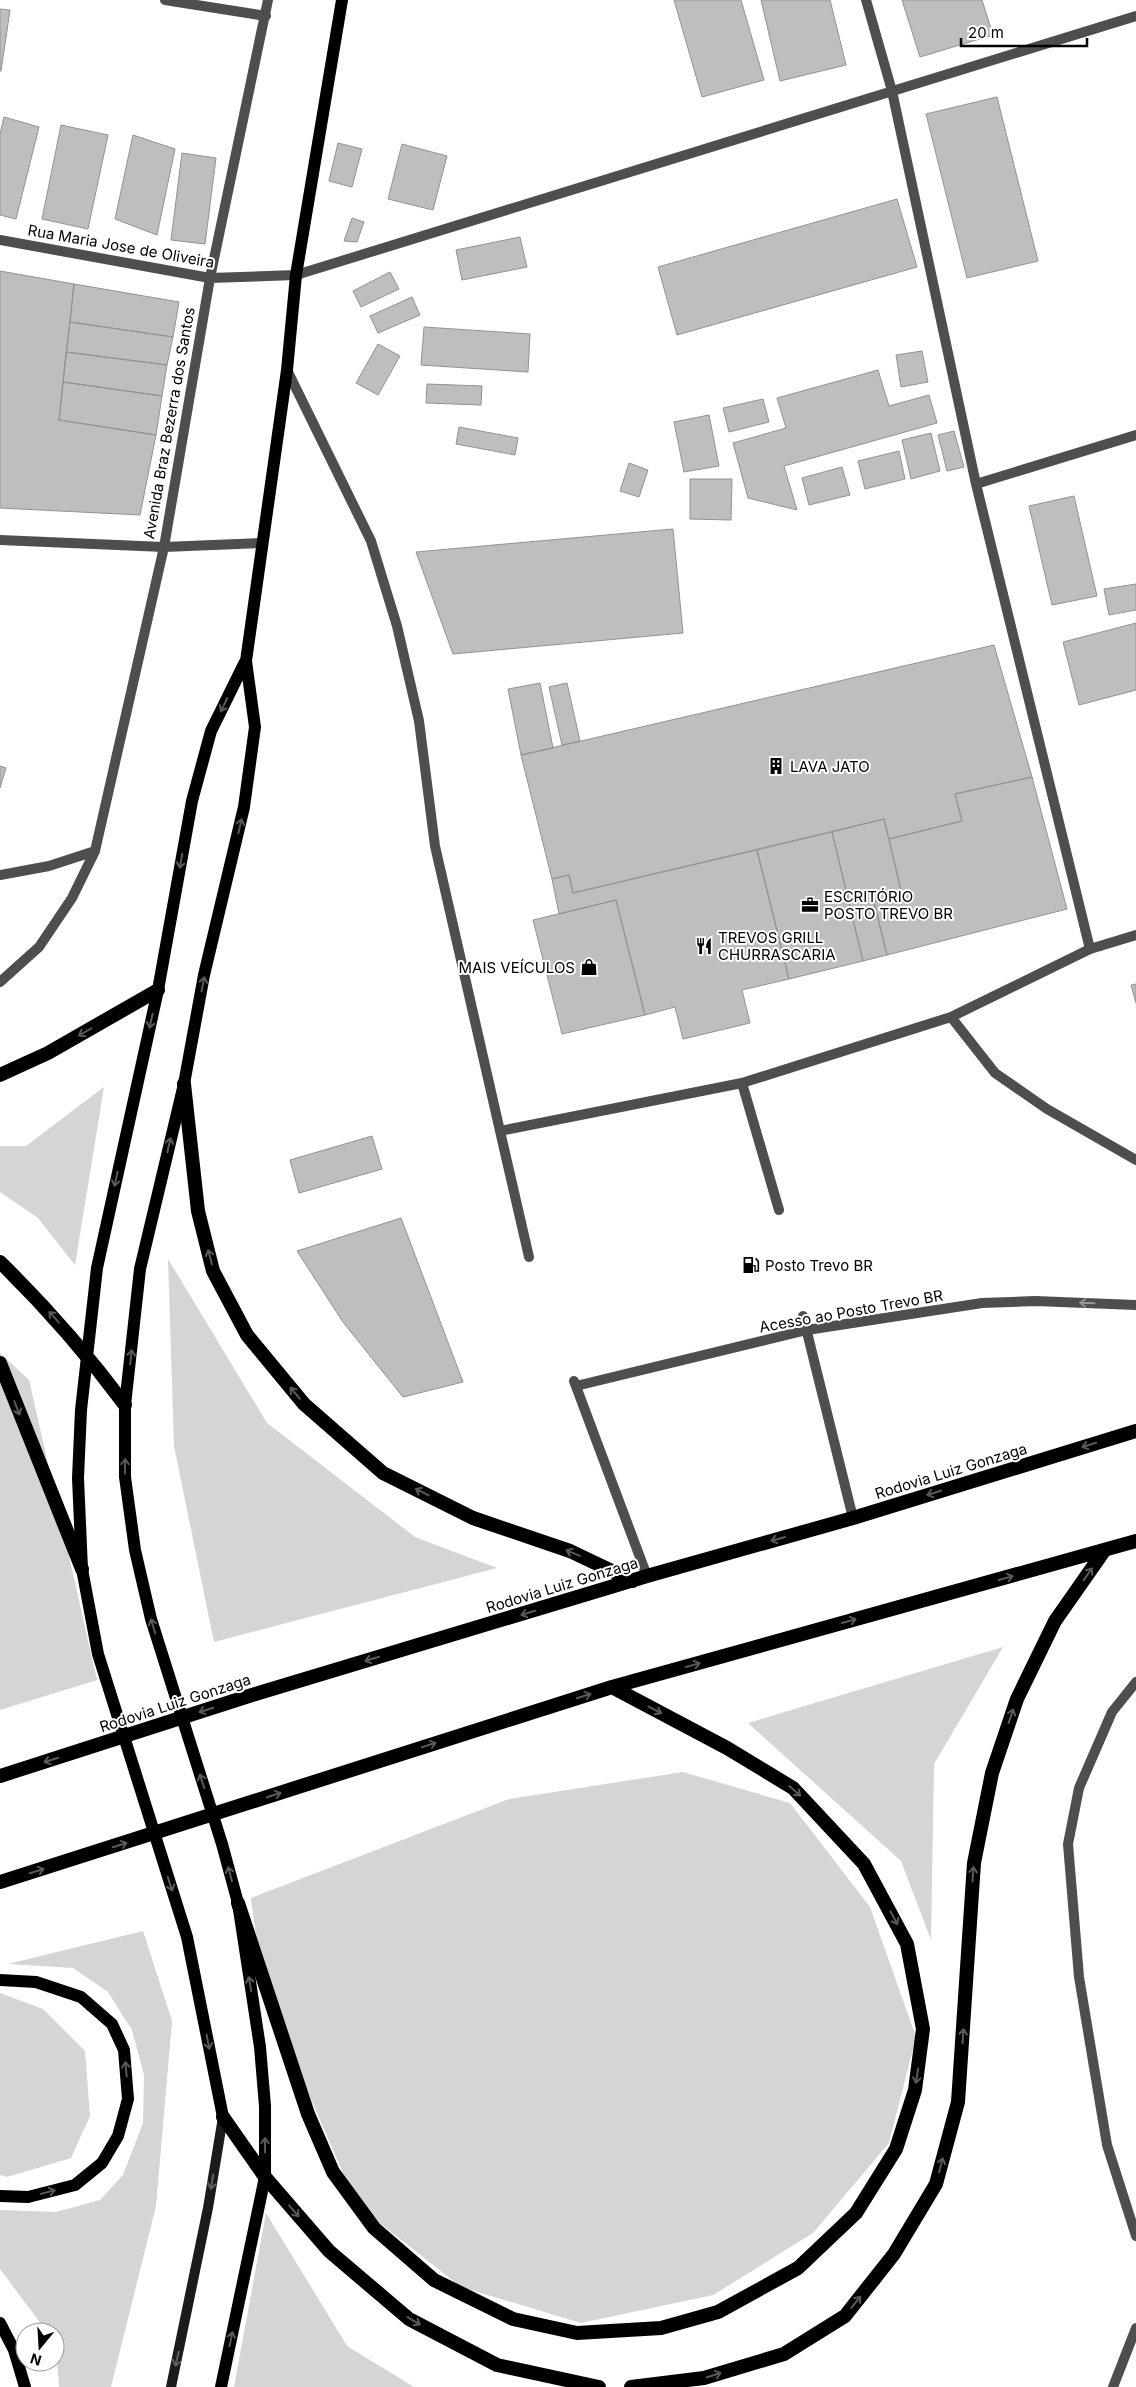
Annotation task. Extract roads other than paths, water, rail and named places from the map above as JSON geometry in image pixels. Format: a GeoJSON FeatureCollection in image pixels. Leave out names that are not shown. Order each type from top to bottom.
{"type":"FeatureCollection","features":[{"type":"Feature","properties":{"kind":"highway"},"geometry":{"type":"LineString","coordinates":[[0,1075],[48,1053],[158,990]]}},
{"type":"Feature","properties":{"kind":"highway"},"geometry":{"type":"LineString","coordinates":[[184,1084],[198,1211],[213,1271],[247,1334],[304,1404],[383,1473],[473,1518],[570,1551],[632,1581]]}},
{"type":"Feature","properties":{"kind":"highway"},"geometry":{"type":"LineString","coordinates":[[0,1262],[32,1293],[86,1354],[125,1405]]}},
{"type":"Feature","properties":{"kind":"highway"},"geometry":{"type":"LineString","coordinates":[[0,1363],[82,1569]]}},
{"type":"Feature","properties":{"kind":"highway","name":"Rodovia Luiz Gonzaga"},"geometry":{"type":"LineString","coordinates":[[0,1776],[252,1695],[647,1576],[853,1518],[1136,1431]]}},
{"type":"Feature","properties":{"kind":"highway"},"geometry":{"type":"LineString","coordinates":[[0,1882],[612,1687],[1136,1542]]}},
{"type":"Feature","properties":{"kind":"highway"},"geometry":{"type":"LineString","coordinates":[[631,2387],[704,2378],[784,2354],[845,2316],[894,2254],[936,2184],[958,2102],[974,1862],[992,1773],[1017,1699],[1055,1621],[1104,1551]]}},
{"type":"Feature","properties":{"kind":"highway"},"geometry":{"type":"LineString","coordinates":[[238,1903],[308,2114],[333,2172],[374,2228],[434,2280],[513,2319],[577,2333],[661,2328],[718,2312],[798,2268],[856,2213],[896,2149],[915,2090],[923,2029],[908,1944],[864,1864],[793,1788],[727,1748],[612,1687]]}},
{"type":"Feature","properties":{"kind":"highway"},"geometry":{"type":"LineString","coordinates":[[222,2117],[265,2178],[329,2251],[410,2319],[497,2365],[599,2387]]}},
{"type":"Feature","properties":{"kind":"main road"},"geometry":{"type":"LineString","coordinates":[[221,2387],[265,2178],[265,2106],[260,2047],[238,1903],[222,1844],[151,1619],[135,1550],[125,1477],[125,1405],[140,1269],[184,1084],[204,975],[244,807],[255,727],[246,661],[287,370],[296,274],[342,0]]}},
{"type":"Feature","properties":{"kind":"main road"},"geometry":{"type":"LineString","coordinates":[[170,2387],[208,2208],[222,2117],[187,1937],[98,1654],[82,1569],[78,1478],[86,1354],[97,1268],[158,990],[192,801],[211,732],[246,661]]}},
{"type":"Feature","properties":{"kind":"main road"},"geometry":{"type":"LineString","coordinates":[[0,1980],[36,1982],[81,1997],[112,2024],[124,2050],[128,2099],[118,2136],[102,2163],[75,2185],[28,2197],[0,2196]]}},
{"type":"Feature","properties":{"kind":"main road"},"geometry":{"type":"LineString","coordinates":[[0,2324],[14,2350],[25,2387]]}},
{"type":"Feature","properties":{"kind":"street"},"geometry":{"type":"LineString","coordinates":[[165,0],[266,16]]}},
{"type":"Feature","properties":{"kind":"street","name":"Avenida Braz Bezerra dos Santos"},"geometry":{"type":"LineString","coordinates":[[0,982],[39,947],[72,898],[95,851],[164,547],[210,278],[268,0]]}},
{"type":"Feature","properties":{"kind":"street"},"geometry":{"type":"LineString","coordinates":[[866,0],[892,91],[976,484],[1090,949]]}},
{"type":"Feature","properties":{"kind":"street","name":"Rua Maria Jose de Oliveira"},"geometry":{"type":"LineString","coordinates":[[0,240],[210,278],[296,274],[1136,16]]}},
{"type":"Feature","properties":{"kind":"street"},"geometry":{"type":"LineString","coordinates":[[287,370],[371,541],[398,626],[419,721],[435,846],[529,1257]]}},
{"type":"Feature","properties":{"kind":"street"},"geometry":{"type":"LineString","coordinates":[[976,484],[1136,435]]}},
{"type":"Feature","properties":{"kind":"street"},"geometry":{"type":"LineString","coordinates":[[0,540],[164,547],[262,543]]}},
{"type":"Feature","properties":{"kind":"street"},"geometry":{"type":"LineString","coordinates":[[0,875],[49,866],[95,851]]}},
{"type":"Feature","properties":{"kind":"street"},"geometry":{"type":"LineString","coordinates":[[500,1131],[742,1083],[951,1016],[1090,949],[1136,934]]}},
{"type":"Feature","properties":{"kind":"street"},"geometry":{"type":"LineString","coordinates":[[951,1016],[996,1073],[1047,1109],[1136,1160]]}},
{"type":"Feature","properties":{"kind":"street"},"geometry":{"type":"LineString","coordinates":[[742,1083],[779,1210]]}},
{"type":"Feature","properties":{"kind":"street","name":"Acesso ao Posto Trevo BR"},"geometry":{"type":"LineString","coordinates":[[647,1576],[575,1383],[807,1330],[982,1303],[1035,1300],[1136,1304]]}},
{"type":"Feature","properties":{"kind":"street"},"geometry":{"type":"LineString","coordinates":[[803,1316],[853,1518]]}},
{"type":"Feature","properties":{"kind":"street"},"geometry":{"type":"LineString","coordinates":[[1136,1682],[1112,1712],[1079,1788],[1068,1844],[1079,1977],[1106,2145],[1136,2236]]}},
{"type":"Feature","properties":{"kind":"street"},"geometry":{"type":"LineString","coordinates":[[1113,2387],[1136,2328]]}},
{"type":"Feature","properties":{"kind":"place","name":"LAVA JATO"},"geometry":{"type":"Point","coordinates":[776,766]}},
{"type":"Feature","properties":{"kind":"place","name":"ESCRITÓRIO POSTO TREVO BR"},"geometry":{"type":"Point","coordinates":[810,905]}},
{"type":"Feature","properties":{"kind":"place","name":"TREVOS GRILL CHURRASCARIA"},"geometry":{"type":"Point","coordinates":[704,946]}},
{"type":"Feature","properties":{"kind":"place","name":"MAIS VEÍCULOS"},"geometry":{"type":"Point","coordinates":[589,967]}},
{"type":"Feature","properties":{"kind":"place","name":"Posto Trevo BR"},"geometry":{"type":"Point","coordinates":[751,1265]}}]}
